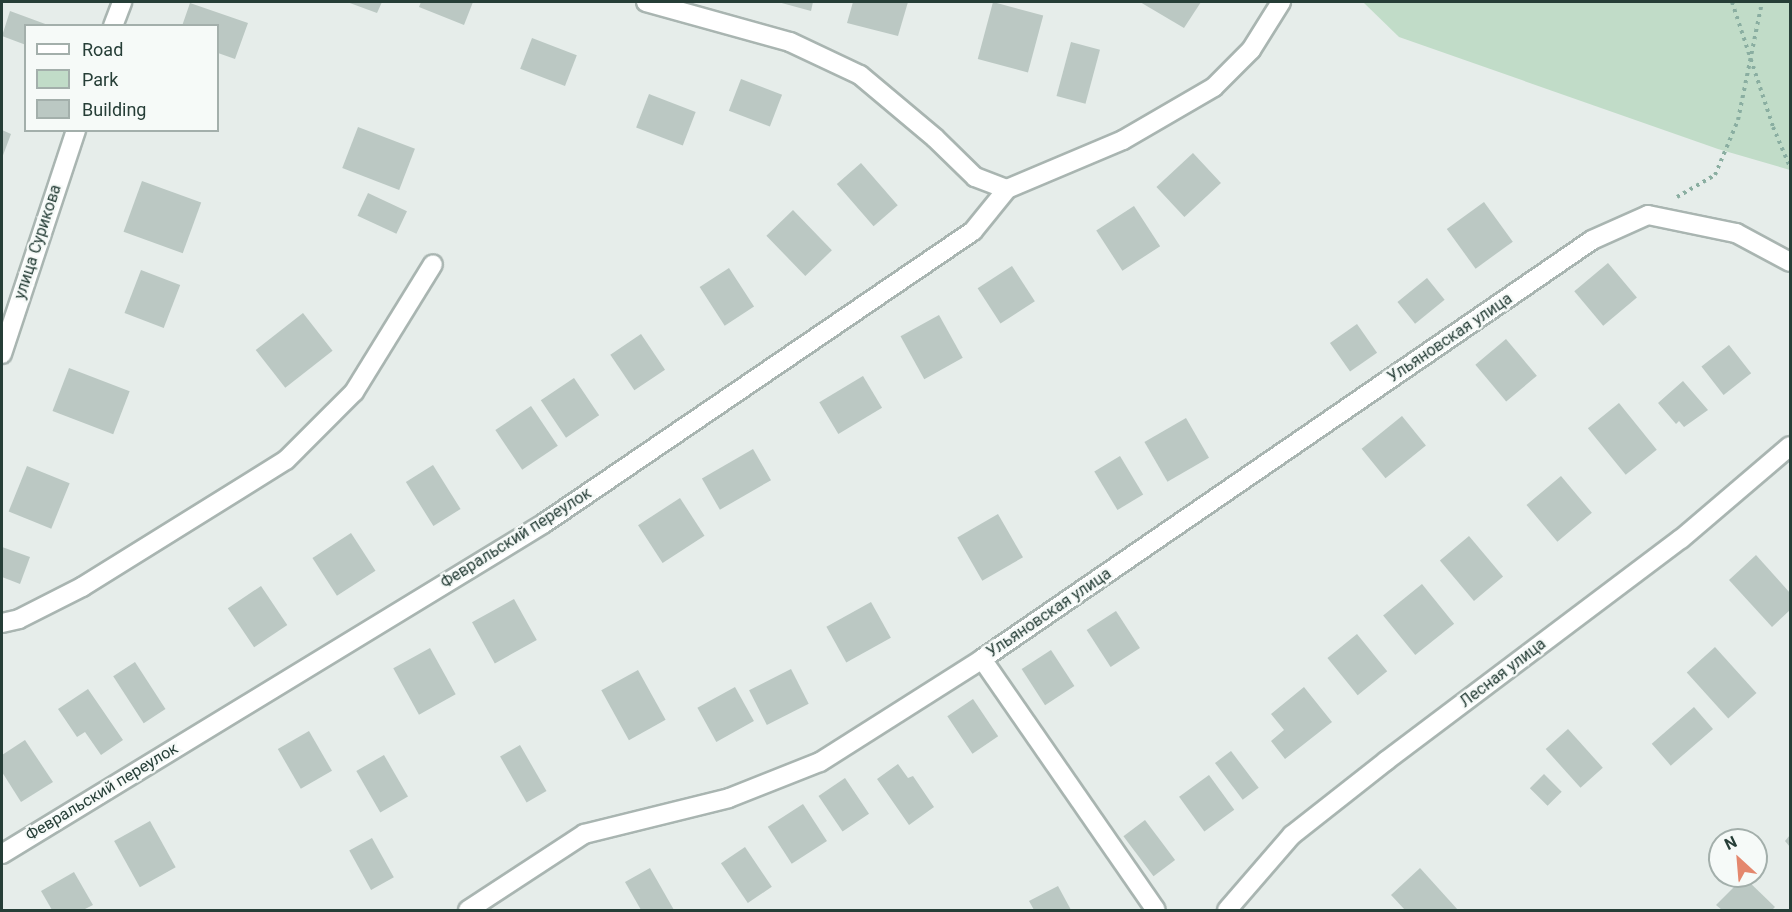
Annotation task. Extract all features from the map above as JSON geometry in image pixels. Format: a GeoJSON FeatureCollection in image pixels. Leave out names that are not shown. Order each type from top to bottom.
{"type":"FeatureCollection","features":[{"type":"Feature","properties":{"kind":"street"},"geometry":{"type":"LineString","coordinates":[[114,24],[122,2]]}},
{"type":"Feature","properties":{"kind":"street"},"geometry":{"type":"LineString","coordinates":[[646,2],[790,42],[860,75],[935,138],[975,177],[1007,189],[1123,140],[1214,87],[1251,50],[1281,2]]}},
{"type":"Feature","properties":{"kind":"street","name":"улица Сурикова"},"geometry":{"type":"LineString","coordinates":[[2,354],[75,132]]}},
{"type":"Feature","properties":{"kind":"street","name":"Февральский переулок"},"geometry":{"type":"LineString","coordinates":[[2,854],[543,524],[973,231],[1007,189]]}},
{"type":"Feature","properties":{"kind":"street"},"geometry":{"type":"LineString","coordinates":[[1648,215],[1736,233],[1791,262]]}},
{"type":"Feature","properties":{"kind":"street","name":"Ульяновская улица"},"geometry":{"type":"LineString","coordinates":[[468,910],[584,834],[729,798],[820,762],[982,659],[1592,240],[1648,215]]}},
{"type":"Feature","properties":{"kind":"street"},"geometry":{"type":"LineString","coordinates":[[2,623],[20,619],[82,587],[286,460],[354,392],[434,264]]}},
{"type":"Feature","properties":{"kind":"street","name":"Лесная улица"},"geometry":{"type":"LineString","coordinates":[[1227,910],[1292,835],[1386,761],[1681,539],[1791,446]]}},
{"type":"Feature","properties":{"kind":"street"},"geometry":{"type":"LineString","coordinates":[[982,659],[1156,910]]}},
{"type":"Feature","properties":{"kind":"path"},"geometry":{"type":"LineString","coordinates":[[1732,2],[1773,127],[1791,167]]}},
{"type":"Feature","properties":{"kind":"path"},"geometry":{"type":"LineString","coordinates":[[1648,215],[1715,175],[1738,120],[1762,2]]}},
{"type":"Feature","properties":{"kind":"green space"},"geometry":{"type":"Polygon","coordinates":[[[1363,2],[1790,2],[1790,170],[1718,149],[1399,37],[1363,2]]]}},
{"type":"Feature","properties":{"kind":"building"},"geometry":{"type":"Polygon","coordinates":[[[347,2],[382,2],[377,13],[347,2]]]}},
{"type":"Feature","properties":{"kind":"building"},"geometry":{"type":"Polygon","coordinates":[[[421,2],[473,2],[464,25],[419,7],[421,2]]]}},
{"type":"Feature","properties":{"kind":"building"},"geometry":{"type":"Polygon","coordinates":[[[778,2],[813,2],[811,11],[778,2]]]}},
{"type":"Feature","properties":{"kind":"building"},"geometry":{"type":"Polygon","coordinates":[[[853,2],[908,2],[898,36],[847,23],[853,2]]]}},
{"type":"Feature","properties":{"kind":"building"},"geometry":{"type":"Polygon","coordinates":[[[993,2],[1043,15],[1028,72],[978,59],[993,2]]]}},
{"type":"Feature","properties":{"kind":"building"},"geometry":{"type":"Polygon","coordinates":[[[1140,2],[1201,2],[1184,28],[1140,2]]]}},
{"type":"Feature","properties":{"kind":"building"},"geometry":{"type":"Polygon","coordinates":[[[190,3],[248,23],[235,59],[219,53],[219,24],[183,24],[190,3]]]}},
{"type":"Feature","properties":{"kind":"building"},"geometry":{"type":"Polygon","coordinates":[[[10,11],[45,24],[24,24],[24,44],[2,36],[10,11]]]}},
{"type":"Feature","properties":{"kind":"building"},"geometry":{"type":"Polygon","coordinates":[[[532,38],[577,55],[565,86],[520,69],[532,38]]]}},
{"type":"Feature","properties":{"kind":"building"},"geometry":{"type":"Polygon","coordinates":[[[1071,42],[1100,50],[1085,104],[1057,96],[1071,42]]]}},
{"type":"Feature","properties":{"kind":"building"},"geometry":{"type":"Polygon","coordinates":[[[741,79],[782,95],[770,127],[729,111],[741,79]]]}},
{"type":"Feature","properties":{"kind":"building"},"geometry":{"type":"Polygon","coordinates":[[[649,94],[696,112],[683,146],[636,128],[649,94]]]}},
{"type":"Feature","properties":{"kind":"building"},"geometry":{"type":"Polygon","coordinates":[[[358,127],[415,149],[399,190],[342,168],[358,127]]]}},
{"type":"Feature","properties":{"kind":"building"},"geometry":{"type":"Polygon","coordinates":[[[2,130],[11,134],[2,158],[2,130]]]}},
{"type":"Feature","properties":{"kind":"building"},"geometry":{"type":"Polygon","coordinates":[[[1193,153],[1221,183],[1184,217],[1156,187],[1193,153]]]}},
{"type":"Feature","properties":{"kind":"building"},"geometry":{"type":"Polygon","coordinates":[[[861,163],[898,205],[874,226],[837,184],[861,163]]]}},
{"type":"Feature","properties":{"kind":"building"},"geometry":{"type":"Polygon","coordinates":[[[142,181],[201,203],[183,253],[124,232],[142,181]]]}},
{"type":"Feature","properties":{"kind":"building"},"geometry":{"type":"Polygon","coordinates":[[[368,193],[407,211],[396,234],[357,216],[368,193]]]}},
{"type":"Feature","properties":{"kind":"building"},"geometry":{"type":"Polygon","coordinates":[[[1484,202],[1513,242],[1476,269],[1447,229],[1484,202]]]}},
{"type":"Feature","properties":{"kind":"building"},"geometry":{"type":"Polygon","coordinates":[[[1134,206],[1160,246],[1122,271],[1096,231],[1134,206]]]}},
{"type":"Feature","properties":{"kind":"building"},"geometry":{"type":"Polygon","coordinates":[[[793,210],[832,250],[805,276],[766,236],[793,210]]]}},
{"type":"Feature","properties":{"kind":"building"},"geometry":{"type":"Polygon","coordinates":[[[1608,263],[1637,297],[1603,326],[1574,291],[1608,263]]]}},
{"type":"Feature","properties":{"kind":"building"},"geometry":{"type":"Polygon","coordinates":[[[1012,266],[1035,301],[1000,324],[978,288],[1012,266]]]}},
{"type":"Feature","properties":{"kind":"building"},"geometry":{"type":"Polygon","coordinates":[[[729,268],[754,307],[725,326],[700,287],[729,268]]]}},
{"type":"Feature","properties":{"kind":"building"},"geometry":{"type":"Polygon","coordinates":[[[141,270],[180,285],[164,328],[125,313],[141,270]]]}},
{"type":"Feature","properties":{"kind":"building"},"geometry":{"type":"Polygon","coordinates":[[[1427,278],[1445,300],[1415,324],[1397,302],[1427,278]]]}},
{"type":"Feature","properties":{"kind":"building"},"geometry":{"type":"Polygon","coordinates":[[[303,313],[333,351],[285,388],[256,350],[303,313]]]}},
{"type":"Feature","properties":{"kind":"building"},"geometry":{"type":"Polygon","coordinates":[[[939,315],[963,358],[924,379],[901,336],[939,315]]]}},
{"type":"Feature","properties":{"kind":"building"},"geometry":{"type":"Polygon","coordinates":[[[1357,324],[1377,353],[1350,372],[1330,343],[1357,324]]]}},
{"type":"Feature","properties":{"kind":"building"},"geometry":{"type":"Polygon","coordinates":[[[641,334],[665,370],[634,390],[610,355],[641,334]]]}},
{"type":"Feature","properties":{"kind":"building"},"geometry":{"type":"Polygon","coordinates":[[[1506,339],[1537,376],[1506,401],[1475,365],[1506,339]]]}},
{"type":"Feature","properties":{"kind":"building"},"geometry":{"type":"Polygon","coordinates":[[[1729,345],[1751,373],[1724,395],[1701,367],[1729,345]]]}},
{"type":"Feature","properties":{"kind":"building"},"geometry":{"type":"Polygon","coordinates":[[[69,368],[130,391],[113,434],[53,411],[69,368]]]}},
{"type":"Feature","properties":{"kind":"building"},"geometry":{"type":"Polygon","coordinates":[[[863,376],[882,408],[838,434],[819,402],[863,376]]]}},
{"type":"Feature","properties":{"kind":"building"},"geometry":{"type":"Polygon","coordinates":[[[574,378],[599,415],[566,438],[541,400],[574,378]]]}},
{"type":"Feature","properties":{"kind":"building"},"geometry":{"type":"Polygon","coordinates":[[[1683,381],[1708,410],[1684,427],[1679,421],[1676,424],[1658,403],[1683,381]]]}},
{"type":"Feature","properties":{"kind":"building"},"geometry":{"type":"Polygon","coordinates":[[[1619,403],[1657,450],[1626,475],[1588,428],[1619,403]]]}},
{"type":"Feature","properties":{"kind":"building"},"geometry":{"type":"Polygon","coordinates":[[[531,406],[558,446],[522,470],[495,430],[531,406]]]}},
{"type":"Feature","properties":{"kind":"building"},"geometry":{"type":"Polygon","coordinates":[[[1402,416],[1426,446],[1386,478],[1362,449],[1402,416]]]}},
{"type":"Feature","properties":{"kind":"building"},"geometry":{"type":"Polygon","coordinates":[[[1186,418],[1209,458],[1167,482],[1144,442],[1186,418]]]}},
{"type":"Feature","properties":{"kind":"building"},"geometry":{"type":"Polygon","coordinates":[[[753,449],[771,480],[720,510],[702,478],[753,449]]]}},
{"type":"Feature","properties":{"kind":"building"},"geometry":{"type":"Polygon","coordinates":[[[1120,456],[1143,495],[1117,510],[1094,471],[1120,456]]]}},
{"type":"Feature","properties":{"kind":"building"},"geometry":{"type":"Polygon","coordinates":[[[433,465],[461,509],[433,526],[406,482],[433,465]]]}},
{"type":"Feature","properties":{"kind":"building"},"geometry":{"type":"Polygon","coordinates":[[[27,466],[70,483],[51,529],[9,511],[27,466]]]}},
{"type":"Feature","properties":{"kind":"building"},"geometry":{"type":"Polygon","coordinates":[[[1561,476],[1592,513],[1557,542],[1527,505],[1561,476]]]}},
{"type":"Feature","properties":{"kind":"building"},"geometry":{"type":"Polygon","coordinates":[[[680,498],[705,536],[663,563],[638,525],[680,498]]]}},
{"type":"Feature","properties":{"kind":"building"},"geometry":{"type":"Polygon","coordinates":[[[998,514],[1023,557],[982,581],[957,538],[998,514]]]}},
{"type":"Feature","properties":{"kind":"building"},"geometry":{"type":"Polygon","coordinates":[[[351,533],[376,571],[337,596],[312,558],[351,533]]]}},
{"type":"Feature","properties":{"kind":"building"},"geometry":{"type":"Polygon","coordinates":[[[1469,536],[1503,577],[1474,601],[1440,560],[1469,536]]]}},
{"type":"Feature","properties":{"kind":"building"},"geometry":{"type":"Polygon","coordinates":[[[2,547],[30,557],[20,584],[2,577],[2,547]]]}},
{"type":"Feature","properties":{"kind":"building"},"geometry":{"type":"Polygon","coordinates":[[[1756,555],[1790,593],[1790,610],[1772,627],[1729,580],[1756,555]]]}},
{"type":"Feature","properties":{"kind":"building"},"geometry":{"type":"Polygon","coordinates":[[[1422,584],[1454,624],[1415,655],[1383,615],[1422,584]]]}},
{"type":"Feature","properties":{"kind":"building"},"geometry":{"type":"Polygon","coordinates":[[[261,586],[287,625],[254,647],[228,608],[261,586]]]}},
{"type":"Feature","properties":{"kind":"building"},"geometry":{"type":"Polygon","coordinates":[[[514,599],[537,640],[495,663],[472,622],[514,599]]]}},
{"type":"Feature","properties":{"kind":"building"},"geometry":{"type":"Polygon","coordinates":[[[871,602],[891,638],[846,663],[826,627],[871,602]]]}},
{"type":"Feature","properties":{"kind":"building"},"geometry":{"type":"Polygon","coordinates":[[[1116,611],[1140,648],[1111,667],[1087,630],[1116,611]]]}},
{"type":"Feature","properties":{"kind":"building"},"geometry":{"type":"Polygon","coordinates":[[[1357,634],[1387,671],[1358,695],[1327,658],[1357,634]]]}},
{"type":"Feature","properties":{"kind":"building"},"geometry":{"type":"Polygon","coordinates":[[[1715,647],[1756,693],[1728,719],[1687,672],[1715,647]]]}},
{"type":"Feature","properties":{"kind":"building"},"geometry":{"type":"Polygon","coordinates":[[[430,648],[456,694],[419,715],[393,668],[430,648]]]}},
{"type":"Feature","properties":{"kind":"building"},"geometry":{"type":"Polygon","coordinates":[[[1051,650],[1074,686],[1045,705],[1022,669],[1051,650]]]}},
{"type":"Feature","properties":{"kind":"building"},"geometry":{"type":"Polygon","coordinates":[[[135,662],[165,709],[144,723],[113,676],[135,662]]]}},
{"type":"Feature","properties":{"kind":"building"},"geometry":{"type":"Polygon","coordinates":[[[791,669],[809,704],[767,725],[749,690],[791,669]]]}},
{"type":"Feature","properties":{"kind":"building"},"geometry":{"type":"Polygon","coordinates":[[[638,670],[666,720],[629,740],[601,690],[638,670]]]}},
{"type":"Feature","properties":{"kind":"building"},"geometry":{"type":"Polygon","coordinates":[[[735,687],[754,721],[716,742],[697,708],[735,687]]]}},
{"type":"Feature","properties":{"kind":"building"},"geometry":{"type":"Polygon","coordinates":[[[1304,687],[1332,722],[1285,759],[1271,741],[1284,730],[1271,714],[1304,687]]]}},
{"type":"Feature","properties":{"kind":"building"},"geometry":{"type":"Polygon","coordinates":[[[88,689],[123,740],[101,755],[85,732],[77,737],[58,709],[88,689]]]}},
{"type":"Feature","properties":{"kind":"building"},"geometry":{"type":"Polygon","coordinates":[[[973,699],[998,736],[972,754],[947,716],[973,699]]]}},
{"type":"Feature","properties":{"kind":"building"},"geometry":{"type":"Polygon","coordinates":[[[1694,707],[1713,729],[1671,766],[1652,744],[1694,707]]]}},
{"type":"Feature","properties":{"kind":"building"},"geometry":{"type":"Polygon","coordinates":[[[1568,729],[1603,768],[1581,788],[1546,749],[1568,729]]]}},
{"type":"Feature","properties":{"kind":"building"},"geometry":{"type":"Polygon","coordinates":[[[309,731],[332,771],[301,789],[278,749],[309,731]]]}},
{"type":"Feature","properties":{"kind":"building"},"geometry":{"type":"Polygon","coordinates":[[[25,740],[53,782],[21,802],[2,772],[2,755],[25,740]]]}},
{"type":"Feature","properties":{"kind":"building"},"geometry":{"type":"Polygon","coordinates":[[[520,745],[546,791],[527,802],[500,757],[520,745]]]}},
{"type":"Feature","properties":{"kind":"building"},"geometry":{"type":"Polygon","coordinates":[[[1231,751],[1259,788],[1243,800],[1215,763],[1231,751]]]}},
{"type":"Feature","properties":{"kind":"building"},"geometry":{"type":"Polygon","coordinates":[[[384,755],[408,797],[380,813],[356,771],[384,755]]]}},
{"type":"Feature","properties":{"kind":"building"},"geometry":{"type":"Polygon","coordinates":[[[898,764],[908,778],[913,776],[934,807],[909,825],[877,779],[898,764]]]}},
{"type":"Feature","properties":{"kind":"building"},"geometry":{"type":"Polygon","coordinates":[[[1544,774],[1562,792],[1548,806],[1530,788],[1544,774]]]}},
{"type":"Feature","properties":{"kind":"building"},"geometry":{"type":"Polygon","coordinates":[[[1209,775],[1234,810],[1204,832],[1179,797],[1209,775]]]}},
{"type":"Feature","properties":{"kind":"building"},"geometry":{"type":"Polygon","coordinates":[[[845,778],[869,814],[843,832],[818,796],[845,778]]]}},
{"type":"Feature","properties":{"kind":"building"},"geometry":{"type":"Polygon","coordinates":[[[803,804],[827,841],[792,864],[768,827],[803,804]]]}},
{"type":"Feature","properties":{"kind":"building"},"geometry":{"type":"Polygon","coordinates":[[[1145,820],[1175,860],[1154,876],[1123,836],[1145,820]]]}},
{"type":"Feature","properties":{"kind":"building"},"geometry":{"type":"Polygon","coordinates":[[[150,821],[176,867],[140,887],[114,841],[150,821]]]}},
{"type":"Feature","properties":{"kind":"building"},"geometry":{"type":"Polygon","coordinates":[[[1790,835],[1790,847],[1785,841],[1790,835]]]}},
{"type":"Feature","properties":{"kind":"building"},"geometry":{"type":"Polygon","coordinates":[[[372,838],[394,877],[371,890],[349,851],[372,838]]]}},
{"type":"Feature","properties":{"kind":"building"},"geometry":{"type":"Polygon","coordinates":[[[745,847],[772,887],[748,903],[721,863],[745,847]]]}},
{"type":"Feature","properties":{"kind":"building"},"geometry":{"type":"Polygon","coordinates":[[[650,868],[674,910],[641,910],[625,882],[650,868]]]}},
{"type":"Feature","properties":{"kind":"building"},"geometry":{"type":"Polygon","coordinates":[[[1420,868],[1458,910],[1405,910],[1391,895],[1420,868]]]}},
{"type":"Feature","properties":{"kind":"building"},"geometry":{"type":"Polygon","coordinates":[[[74,872],[93,905],[83,910],[52,910],[41,891],[74,872]]]}},
{"type":"Feature","properties":{"kind":"building"},"geometry":{"type":"Polygon","coordinates":[[[1058,886],[1071,910],[1034,910],[1029,901],[1058,886]]]}},
{"type":"Feature","properties":{"kind":"building"},"geometry":{"type":"Polygon","coordinates":[[[1733,888],[1755,888],[1775,907],[1772,910],[1722,910],[1716,905],[1733,888]]]}}]}
